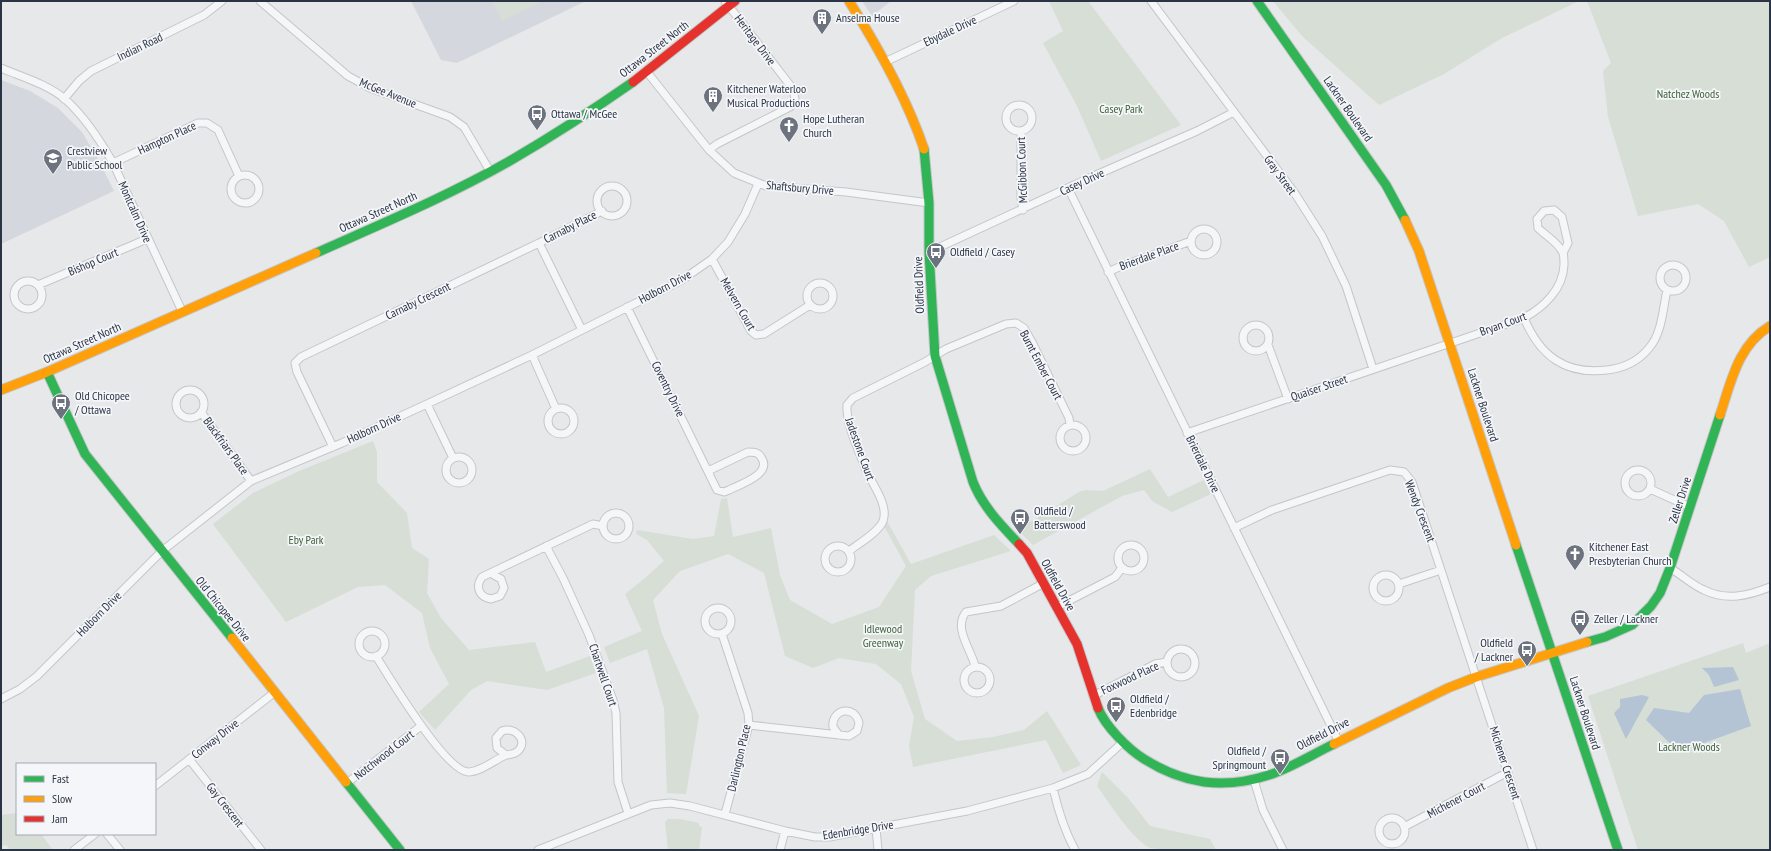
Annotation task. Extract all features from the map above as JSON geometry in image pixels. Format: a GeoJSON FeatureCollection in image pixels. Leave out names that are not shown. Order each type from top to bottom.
{"type":"FeatureCollection","features":[{"type":"Feature","properties":{"kind":"street","name":"Indian Road"},"geometry":{"type":"LineString","coordinates":[[64,99],[91,71],[204,15],[222,1]]}},
{"type":"Feature","properties":{"kind":"street","name":"McGee Avenue"},"geometry":{"type":"LineString","coordinates":[[260,1],[348,76],[370,88],[450,116],[464,126],[490,171]]}},
{"type":"Feature","properties":{"kind":"street","name":"Oldfield Drive"},"geometry":{"type":"LineString","coordinates":[[849,1],[872,36],[919,134],[925,152],[929,203],[929,252],[935,356],[973,482],[989,511],[1027,553],[1077,644],[1099,711],[1123,742],[1138,755],[1176,776],[1211,784],[1254,780],[1274,773],[1338,740],[1448,688],[1476,677],[1552,654]]}},
{"type":"Feature","properties":{"kind":"street","name":"Ebydale Drive"},"geometry":{"type":"LineString","coordinates":[[885,62],[1014,1]]}},
{"type":"Feature","properties":{"kind":"street","name":"Gray Street"},"geometry":{"type":"LineString","coordinates":[[1151,1],[1294,192],[1322,236],[1346,286],[1374,369]]}},
{"type":"Feature","properties":{"kind":"street","name":"Lackner Boulevard"},"geometry":{"type":"LineString","coordinates":[[1257,1],[1365,154],[1396,204],[1419,251],[1618,850]]}},
{"type":"Feature","properties":{"kind":"street","name":"Ottawa Street North"},"geometry":{"type":"LineString","coordinates":[[1,390],[47,372],[434,200],[490,171],[585,115],[647,72],[730,3]]}},
{"type":"Feature","properties":{"kind":"street","name":"Heritage Drive"},"geometry":{"type":"LineString","coordinates":[[708,150],[790,107],[795,100],[793,89],[730,3]]}},
{"type":"Feature","properties":{"kind":"street","name":"Montcalm Drive"},"geometry":{"type":"LineString","coordinates":[[1,68],[46,88],[64,99],[89,125],[102,143],[113,163],[182,311]]}},
{"type":"Feature","properties":{"kind":"street","name":"Shaftsbury Drive"},"geometry":{"type":"LineString","coordinates":[[647,72],[708,150],[734,173],[758,184],[775,187],[846,192],[929,203]]}},
{"type":"Feature","properties":{"kind":"street","name":"Casey Drive"},"geometry":{"type":"LineString","coordinates":[[929,252],[1023,210],[1089,178],[1197,131],[1234,112]]}},
{"type":"Feature","properties":{"kind":"street","name":"Hampton Place"},"geometry":{"type":"LineString","coordinates":[[113,163],[198,123],[207,123],[218,130],[239,176]]}},
{"type":"Feature","properties":{"kind":"street","name":"McGibbon Court"},"geometry":{"type":"LineString","coordinates":[[1021,131],[1021,198],[1023,210]]}},
{"type":"Feature","properties":{"kind":"street","name":"Holborn Drive"},"geometry":{"type":"LineString","coordinates":[[1,699],[20,689],[37,676],[162,551],[251,481],[333,447],[427,404],[532,355],[682,280],[712,259],[728,242],[745,214],[758,184]]}},
{"type":"Feature","properties":{"kind":"street","name":"Carnaby Place"},"geometry":{"type":"LineString","coordinates":[[612,186],[621,189],[627,199],[627,204],[624,210],[614,216],[602,211],[598,206],[597,200],[601,191],[612,186]]}},
{"type":"Feature","properties":{"kind":"street","name":"Brierdale Drive"},"geometry":{"type":"LineString","coordinates":[[1068,188],[1338,740]]}},
{"type":"Feature","properties":{"kind":"street","name":"Bryan Court"},"geometry":{"type":"LineString","coordinates":[[1450,343],[1524,318],[1535,312],[1545,303],[1557,288],[1564,271],[1563,253],[1568,243],[1562,217],[1554,210],[1544,211],[1537,218],[1538,228],[1548,236],[1563,253]]}},
{"type":"Feature","properties":{"kind":"street","name":"Carnaby Place"},"geometry":{"type":"LineString","coordinates":[[539,243],[602,211]]}},
{"type":"Feature","properties":{"kind":"street","name":"Bishop Court"},"geometry":{"type":"LineString","coordinates":[[38,285],[41,289],[42,295],[39,304],[29,309],[18,306],[14,300],[14,294],[16,286],[22,282],[30,281],[38,285],[148,239]]}},
{"type":"Feature","properties":{"kind":"street","name":"Brierdale Place"},"geometry":{"type":"LineString","coordinates":[[1108,272],[1191,241]]}},
{"type":"Feature","properties":{"kind":"street"},"geometry":{"type":"LineString","coordinates":[[539,243],[582,330]]}},
{"type":"Feature","properties":{"kind":"street","name":"Carnaby Crescent"},"geometry":{"type":"LineString","coordinates":[[333,447],[297,372],[295,363],[301,357],[539,243]]}},
{"type":"Feature","properties":{"kind":"street","name":"Melvern Court"},"geometry":{"type":"LineString","coordinates":[[712,259],[751,331],[756,335],[764,334],[810,304]]}},
{"type":"Feature","properties":{"kind":"street"},"geometry":{"type":"LineString","coordinates":[[1524,318],[1529,330],[1540,348],[1552,358],[1566,366],[1590,372],[1623,368],[1640,358],[1650,347],[1657,335],[1667,290]]}},
{"type":"Feature","properties":{"kind":"street","name":"Coventry Drive"},"geometry":{"type":"LineString","coordinates":[[628,307],[716,490],[724,492],[730,490],[762,473],[764,468],[763,460],[760,455],[754,452],[748,452],[708,471]]}},
{"type":"Feature","properties":{"kind":"street","name":"Burnt Ember Court"},"geometry":{"type":"LineString","coordinates":[[935,356],[946,349],[1006,324],[1016,322],[1024,328],[1033,344],[1069,418],[1070,425]]}},
{"type":"Feature","properties":{"kind":"street","name":"Zeller Drive"},"geometry":{"type":"LineString","coordinates":[[1552,654],[1613,634],[1632,625],[1651,606],[1660,593],[1670,568],[1738,362],[1747,346],[1756,336],[1770,326]]}},
{"type":"Feature","properties":{"kind":"street","name":"Quaiser Street"},"geometry":{"type":"LineString","coordinates":[[1187,433],[1450,343]]}},
{"type":"Feature","properties":{"kind":"street"},"geometry":{"type":"LineString","coordinates":[[1268,345],[1288,399]]}},
{"type":"Feature","properties":{"kind":"street"},"geometry":{"type":"LineString","coordinates":[[532,355],[556,409]]}},
{"type":"Feature","properties":{"kind":"street","name":"Jadestone Court"},"geometry":{"type":"LineString","coordinates":[[849,551],[879,528],[884,520],[884,507],[866,469],[847,416],[847,405],[853,398],[935,356]]}},
{"type":"Feature","properties":{"kind":"street","name":"Old Chicopee Drive"},"geometry":{"type":"LineString","coordinates":[[47,372],[76,436],[86,454],[400,850]]}},
{"type":"Feature","properties":{"kind":"street","name":"Blackfriars Place"},"geometry":{"type":"LineString","coordinates":[[189,390],[194,390],[200,394],[204,403],[201,412],[193,418],[182,416],[176,406],[176,401],[179,395],[189,390]]}},
{"type":"Feature","properties":{"kind":"street"},"geometry":{"type":"LineString","coordinates":[[427,404],[453,458]]}},
{"type":"Feature","properties":{"kind":"street","name":"Blackfriars Place"},"geometry":{"type":"LineString","coordinates":[[201,412],[251,481]]}},
{"type":"Feature","properties":{"kind":"street","name":"Wendy Crescent"},"geometry":{"type":"LineString","coordinates":[[1234,528],[1272,510],[1390,470],[1404,472],[1412,482],[1476,677]]}},
{"type":"Feature","properties":{"kind":"street"},"geometry":{"type":"LineString","coordinates":[[1650,489],[1690,507]]}},
{"type":"Feature","properties":{"kind":"street"},"geometry":{"type":"LineString","coordinates":[[492,574],[593,524],[603,526]]}},
{"type":"Feature","properties":{"kind":"street","name":"Chartwell Court"},"geometry":{"type":"LineString","coordinates":[[546,546],[563,578],[589,635],[613,700],[616,713],[618,782],[628,814]]}},
{"type":"Feature","properties":{"kind":"street"},"geometry":{"type":"LineString","coordinates":[[1057,607],[1115,577],[1122,568]]}},
{"type":"Feature","properties":{"kind":"street"},"geometry":{"type":"LineString","coordinates":[[1670,568],[1704,591],[1723,596],[1751,595],[1770,587]]}},
{"type":"Feature","properties":{"kind":"street"},"geometry":{"type":"LineString","coordinates":[[1399,584],[1441,570]]}},
{"type":"Feature","properties":{"kind":"street"},"geometry":{"type":"LineString","coordinates":[[975,666],[961,630],[960,623],[966,612],[1001,606],[1044,583]]}},
{"type":"Feature","properties":{"kind":"street","name":"Darlington Place"},"geometry":{"type":"LineString","coordinates":[[722,634],[748,713],[749,725],[725,814]]}},
{"type":"Feature","properties":{"kind":"street","name":"Notchwood Court"},"geometry":{"type":"LineString","coordinates":[[376,656],[421,726],[458,769],[467,772],[474,771],[506,755]]}},
{"type":"Feature","properties":{"kind":"street","name":"Foxwood Place"},"geometry":{"type":"LineString","coordinates":[[1093,696],[1155,664],[1168,662]]}},
{"type":"Feature","properties":{"kind":"street","name":"Michener Crescent"},"geometry":{"type":"LineString","coordinates":[[1476,677],[1533,850]]}},
{"type":"Feature","properties":{"kind":"street","name":"Conway Drive"},"geometry":{"type":"LineString","coordinates":[[156,785],[275,692]]}},
{"type":"Feature","properties":{"kind":"street"},"geometry":{"type":"LineString","coordinates":[[749,725],[839,735]]}},
{"type":"Feature","properties":{"kind":"street","name":"Notchwood Court"},"geometry":{"type":"LineString","coordinates":[[347,783],[421,726]]}},
{"type":"Feature","properties":{"kind":"street","name":"Edenbridge Drive"},"geometry":{"type":"LineString","coordinates":[[538,850],[651,805],[670,803],[725,814],[785,831],[829,837],[967,811],[1053,788],[1088,774],[1123,742]]}},
{"type":"Feature","properties":{"kind":"street","name":"Gay Crescent"},"geometry":{"type":"LineString","coordinates":[[189,759],[261,850]]}},
{"type":"Feature","properties":{"kind":"street","name":"Michener Court"},"geometry":{"type":"LineString","coordinates":[[1404,827],[1508,772]]}},
{"type":"Feature","properties":{"kind":"street"},"geometry":{"type":"LineString","coordinates":[[1254,780],[1263,810],[1283,850]]}},
{"type":"Feature","properties":{"kind":"street"},"geometry":{"type":"LineString","coordinates":[[1053,788],[1064,827],[1075,850]]}},
{"type":"Feature","properties":{"kind":"street"},"geometry":{"type":"LineString","coordinates":[[876,828],[878,850]]}},
{"type":"Feature","properties":{"kind":"street"},"geometry":{"type":"LineString","coordinates":[[780,850],[785,831]]}},
{"type":"Feature","properties":{"kind":"street"},"geometry":{"type":"LineString","coordinates":[[74,850],[94,835]]}},
{"type":"Feature","properties":{"kind":"street"},"geometry":{"type":"LineString","coordinates":[[108,835],[120,850]]}},
{"type":"Feature","properties":{"kind":"shaded area"},"geometry":{"type":"Polygon","coordinates":[[[411,1],[586,1],[457,63],[441,60],[411,1]]]}},
{"type":"Feature","properties":{"kind":"shaded area"},"geometry":{"type":"Polygon","coordinates":[[[862,1],[891,1],[872,16],[862,1]]]}},
{"type":"Feature","properties":{"kind":"shaded area","name":"Crestview Public School"},"geometry":{"type":"Polygon","coordinates":[[[1,80],[30,91],[58,108],[82,132],[114,191],[1,244],[1,80]]]}},
{"type":"Feature","properties":{"kind":"green space"},"geometry":{"type":"Polygon","coordinates":[[[492,1],[543,1],[502,21],[492,1]]]}},
{"type":"Feature","properties":{"kind":"green space","name":"Casey Park"},"geometry":{"type":"Polygon","coordinates":[[[1049,1],[1088,1],[1181,125],[1101,161],[1077,106],[1043,43],[1063,31],[1049,1]]]}},
{"type":"Feature","properties":{"kind":"green space"},"geometry":{"type":"Polygon","coordinates":[[[1273,1],[1579,1],[1502,38],[1444,74],[1379,105],[1302,36],[1273,1]]]}},
{"type":"Feature","properties":{"kind":"green space","name":"Natchez Woods"},"geometry":{"type":"Polygon","coordinates":[[[1587,1],[1770,1],[1770,257],[1749,267],[1724,221],[1698,204],[1638,216],[1608,117],[1603,71],[1611,63],[1587,1]]]}},
{"type":"Feature","properties":{"kind":"green space","name":"Eby Park"},"geometry":{"type":"Polygon","coordinates":[[[373,441],[377,452],[377,482],[407,513],[412,548],[429,559],[427,593],[441,618],[469,650],[535,642],[546,672],[590,656],[596,673],[547,690],[487,681],[471,690],[435,730],[419,712],[449,684],[430,648],[422,613],[385,585],[358,587],[286,622],[213,524],[253,493],[299,471],[373,441]]]}},
{"type":"Feature","properties":{"kind":"green space"},"geometry":{"type":"Polygon","coordinates":[[[1150,469],[1168,497],[1204,480],[1211,494],[1172,512],[1152,501],[1144,490],[1122,496],[1033,545],[1015,527],[1034,520],[1079,492],[1086,490],[1103,491],[1150,469]]]}},
{"type":"Feature","properties":{"kind":"green space","name":"Idlewood Greenway"},"geometry":{"type":"Polygon","coordinates":[[[727,498],[733,537],[771,528],[780,575],[790,600],[832,624],[879,607],[906,566],[884,526],[887,521],[911,564],[994,535],[1011,551],[931,576],[915,590],[911,671],[925,719],[957,741],[993,737],[1024,730],[1047,711],[1081,765],[1063,773],[1046,740],[913,767],[909,746],[914,717],[901,684],[876,664],[839,658],[813,668],[785,656],[764,573],[728,554],[680,571],[653,600],[662,634],[699,716],[686,794],[667,793],[664,708],[647,649],[610,663],[604,647],[642,631],[625,594],[664,561],[647,540],[636,534],[637,530],[693,539],[714,536],[721,499],[727,498]]]}},
{"type":"Feature","properties":{"kind":"green space","name":"Lackner Woods"},"geometry":{"type":"Polygon","coordinates":[[[1743,643],[1746,653],[1770,643],[1770,850],[1638,850],[1588,696],[1743,643]]]}},
{"type":"Feature","properties":{"kind":"green space"},"geometry":{"type":"Polygon","coordinates":[[[1102,772],[1129,799],[1150,826],[1210,839],[1216,850],[1170,850],[1148,847],[1141,842],[1127,827],[1097,786],[1102,772]]]}},
{"type":"Feature","properties":{"kind":"green space"},"geometry":{"type":"Polygon","coordinates":[[[16,813],[16,835],[42,835],[53,850],[10,850],[6,845],[1,846],[1,815],[16,813]]]}},
{"type":"Feature","properties":{"kind":"green space"},"geometry":{"type":"Polygon","coordinates":[[[667,819],[680,819],[699,823],[699,826],[702,827],[699,850],[668,850],[665,821],[667,821],[667,819]]]}},
{"type":"Feature","properties":{"kind":"water"},"geometry":{"type":"Polygon","coordinates":[[[1733,667],[1739,680],[1714,687],[1709,675],[1702,668],[1733,667]]]}},
{"type":"Feature","properties":{"kind":"water"},"geometry":{"type":"Polygon","coordinates":[[[1740,689],[1751,726],[1679,752],[1646,720],[1654,708],[1689,713],[1704,695],[1740,689]]]}},
{"type":"Feature","properties":{"kind":"water"},"geometry":{"type":"Polygon","coordinates":[[[1642,695],[1649,697],[1626,739],[1614,713],[1620,707],[1620,699],[1642,695]]]}},
{"type":"Feature","properties":{"kind":"traffic: fast"},"geometry":{"type":"LineString","coordinates":[[1257,1],[1386,185],[1405,220]]}},
{"type":"Feature","properties":{"kind":"traffic: fast"},"geometry":{"type":"LineString","coordinates":[[316,253],[413,210],[485,175],[556,133],[633,82]]}},
{"type":"Feature","properties":{"kind":"traffic: fast"},"geometry":{"type":"LineString","coordinates":[[924,149],[929,203],[929,252],[935,356],[977,491],[987,508],[1019,544]]}},
{"type":"Feature","properties":{"kind":"traffic: fast"},"geometry":{"type":"LineString","coordinates":[[47,372],[85,454],[232,638]]}},
{"type":"Feature","properties":{"kind":"traffic: fast"},"geometry":{"type":"LineString","coordinates":[[1587,642],[1605,637],[1632,625],[1651,606],[1660,593],[1670,568],[1720,415]]}},
{"type":"Feature","properties":{"kind":"traffic: fast"},"geometry":{"type":"LineString","coordinates":[[1516,545],[1618,850]]}},
{"type":"Feature","properties":{"kind":"traffic: fast"},"geometry":{"type":"LineString","coordinates":[[1098,708],[1111,729],[1138,755],[1174,774],[1204,782],[1220,783],[1252,780],[1293,765],[1334,744]]}},
{"type":"Feature","properties":{"kind":"traffic: fast"},"geometry":{"type":"LineString","coordinates":[[346,782],[400,850]]}},
{"type":"Feature","properties":{"kind":"traffic: slow"},"geometry":{"type":"LineString","coordinates":[[849,1],[871,36],[891,73],[909,111],[924,149]]}},
{"type":"Feature","properties":{"kind":"traffic: slow"},"geometry":{"type":"LineString","coordinates":[[1405,220],[1419,251],[1516,545]]}},
{"type":"Feature","properties":{"kind":"traffic: slow"},"geometry":{"type":"LineString","coordinates":[[1,390],[47,372],[316,253]]}},
{"type":"Feature","properties":{"kind":"traffic: slow"},"geometry":{"type":"LineString","coordinates":[[1720,415],[1732,377],[1743,354],[1750,343],[1770,326]]}},
{"type":"Feature","properties":{"kind":"traffic: slow"},"geometry":{"type":"LineString","coordinates":[[232,638],[346,782]]}},
{"type":"Feature","properties":{"kind":"traffic: slow"},"geometry":{"type":"LineString","coordinates":[[1334,744],[1448,688],[1476,677],[1587,642]]}},
{"type":"Feature","properties":{"kind":"traffic: jam"},"geometry":{"type":"LineString","coordinates":[[633,82],[735,1]]}},
{"type":"Feature","properties":{"kind":"traffic: jam"},"geometry":{"type":"LineString","coordinates":[[1019,544],[1027,553],[1077,644],[1098,708]]}},
{"type":"Feature","properties":{"kind":"place","name":"Anselma House"},"geometry":{"type":"Point","coordinates":[822,35]}},
{"type":"Feature","properties":{"kind":"place","name":"Kitchener Waterloo Musical Productions"},"geometry":{"type":"Point","coordinates":[713,113]}},
{"type":"Feature","properties":{"kind":"place","name":"Ottawa / McGee"},"geometry":{"type":"Point","coordinates":[537,131]}},
{"type":"Feature","properties":{"kind":"place","name":"Hope Lutheran Church"},"geometry":{"type":"Point","coordinates":[789,143]}},
{"type":"Feature","properties":{"kind":"place","name":"Crestview Public School"},"geometry":{"type":"Point","coordinates":[53,175]}},
{"type":"Feature","properties":{"kind":"place","name":"Oldfield / Casey"},"geometry":{"type":"Point","coordinates":[936,269]}},
{"type":"Feature","properties":{"kind":"place","name":"Old Chicopee / Ottawa"},"geometry":{"type":"Point","coordinates":[61,420]}},
{"type":"Feature","properties":{"kind":"place","name":"Oldfield / Batterswood"},"geometry":{"type":"Point","coordinates":[1020,535]}},
{"type":"Feature","properties":{"kind":"place","name":"Kitchener East Presbyterian Church"},"geometry":{"type":"Point","coordinates":[1575,571]}},
{"type":"Feature","properties":{"kind":"place","name":"Zeller / Lackner"},"geometry":{"type":"Point","coordinates":[1580,636]}},
{"type":"Feature","properties":{"kind":"place","name":"Oldfield / Lackner"},"geometry":{"type":"Point","coordinates":[1527,667]}},
{"type":"Feature","properties":{"kind":"place","name":"Oldfield / Edenbridge"},"geometry":{"type":"Point","coordinates":[1116,723]}},
{"type":"Feature","properties":{"kind":"place","name":"Oldfield / Springmount"},"geometry":{"type":"Point","coordinates":[1280,775]}}]}
